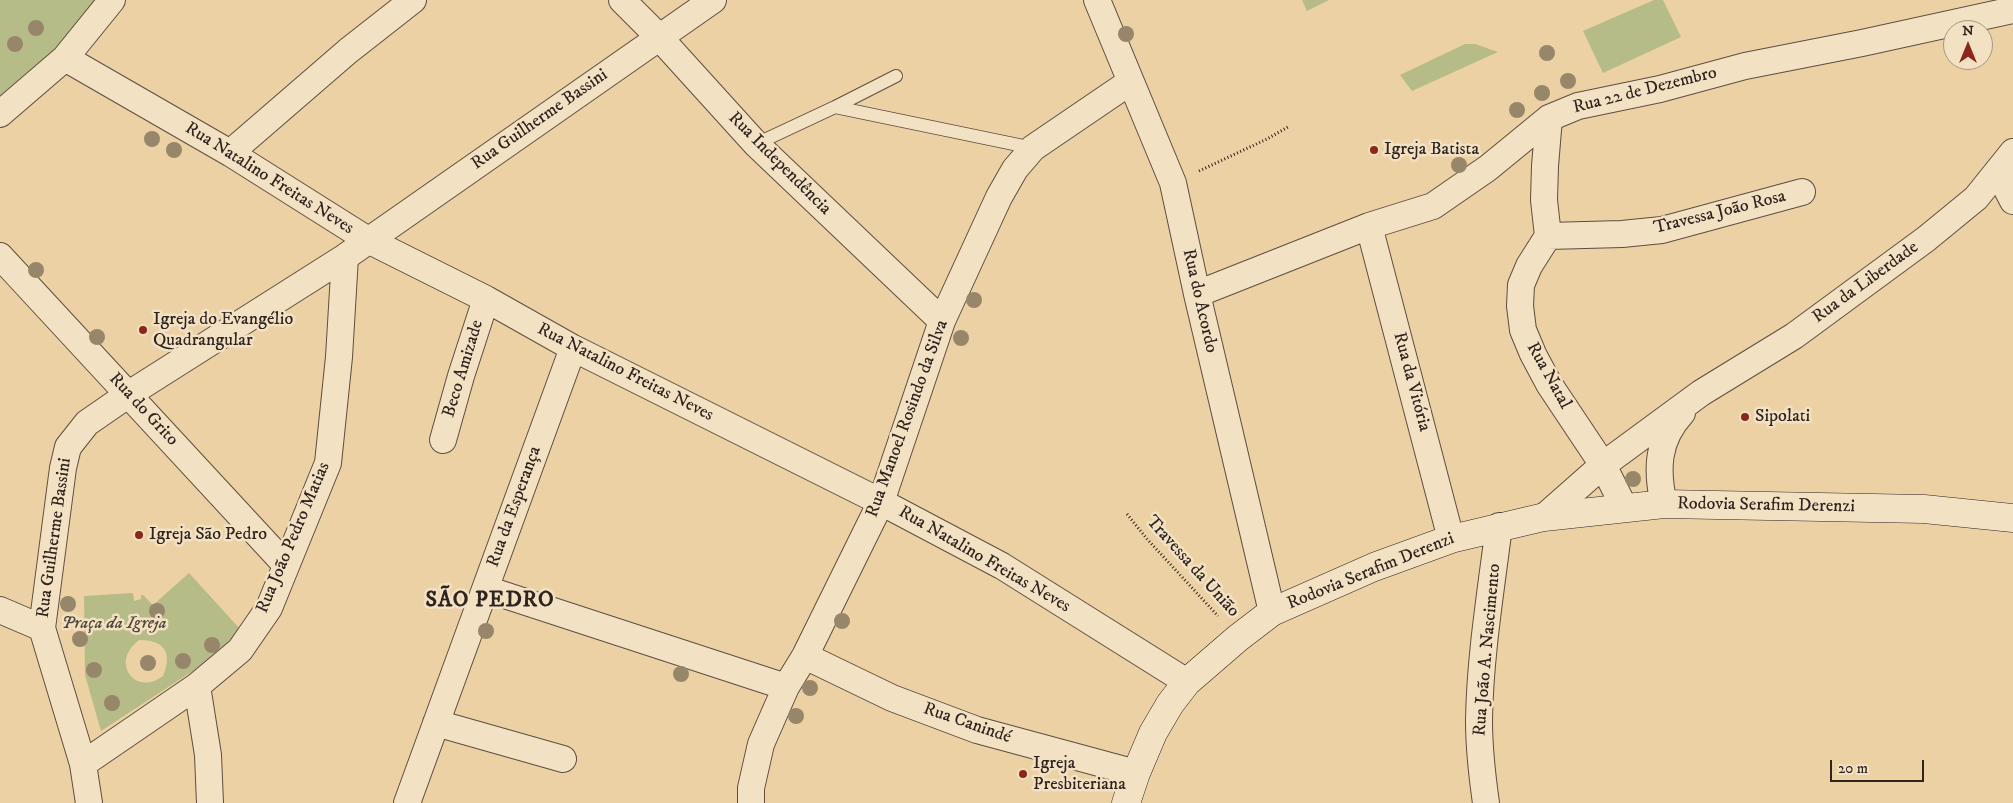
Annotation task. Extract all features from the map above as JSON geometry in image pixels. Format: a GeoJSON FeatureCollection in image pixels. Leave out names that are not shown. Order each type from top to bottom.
{"type":"FeatureCollection","features":[{"type":"Feature","properties":{"kind":"main road","name":"Rodovia Serafim Derenzi"},"geometry":{"type":"LineString","coordinates":[[1126,803],[1153,733],[1170,704],[1187,682],[1238,638],[1272,612],[1374,567],[1452,538],[1544,517],[1664,504],[1924,509],[2013,518]]}},
{"type":"Feature","properties":{"kind":"street"},"geometry":{"type":"LineString","coordinates":[[0,114],[65,58],[112,0]]}},
{"type":"Feature","properties":{"kind":"street"},"geometry":{"type":"LineString","coordinates":[[230,152],[348,51],[413,0]]}},
{"type":"Feature","properties":{"kind":"street","name":"Rua Independência"},"geometry":{"type":"LineString","coordinates":[[622,0],[659,37],[756,144],[942,321]]}},
{"type":"Feature","properties":{"kind":"street","name":"Rua Guilherme Bassini"},"geometry":{"type":"LineString","coordinates":[[89,803],[83,764],[42,628],[62,468],[68,448],[75,436],[87,423],[129,394],[345,257],[713,0]]}},
{"type":"Feature","properties":{"kind":"street","name":"Rua do Acordo"},"geometry":{"type":"LineString","coordinates":[[1097,0],[1173,183],[1197,294],[1272,612]]}},
{"type":"Feature","properties":{"kind":"street","name":"Rua 22 de Dezembro"},"geometry":{"type":"LineString","coordinates":[[1197,294],[1369,226],[1433,206],[1488,168],[1549,118],[1578,106],[1660,89],[1745,66],[2013,10]]}},
{"type":"Feature","properties":{"kind":"street","name":"Rua Natalino Freitas Neves"},"geometry":{"type":"LineString","coordinates":[[65,58],[230,152],[368,240],[486,299],[573,348],[881,502],[1002,566],[1187,682]]}},
{"type":"Feature","properties":{"kind":"street","name":"Rua Manoel Rosindo da Silva"},"geometry":{"type":"LineString","coordinates":[[751,803],[751,788],[761,744],[786,687],[805,656],[881,502],[942,321],[999,197],[1015,169],[1033,148],[1130,82]]}},
{"type":"Feature","properties":{"kind":"street"},"geometry":{"type":"LineString","coordinates":[[1548,236],[1544,200],[1549,118]]}},
{"type":"Feature","properties":{"kind":"street"},"geometry":{"type":"LineString","coordinates":[[2006,162],[2013,201]]}},
{"type":"Feature","properties":{"kind":"street","name":"Rua da Liberdade"},"geometry":{"type":"LineString","coordinates":[[1544,517],[1603,465],[1701,393],[1794,336],[1926,239],[1976,198],[2006,162]]}},
{"type":"Feature","properties":{"kind":"street","name":"Travessa João Rosa"},"geometry":{"type":"LineString","coordinates":[[1548,236],[1622,234],[1662,230],[1802,192]]}},
{"type":"Feature","properties":{"kind":"street","name":"Rua da Vitória"},"geometry":{"type":"LineString","coordinates":[[1369,226],[1452,538]]}},
{"type":"Feature","properties":{"kind":"street","name":"Rua Natal"},"geometry":{"type":"LineString","coordinates":[[1548,236],[1529,266],[1521,285],[1520,306],[1523,330],[1549,384],[1603,465],[1624,507]]}},
{"type":"Feature","properties":{"kind":"street","name":"Rua do Grito"},"geometry":{"type":"LineString","coordinates":[[0,256],[285,564]]}},
{"type":"Feature","properties":{"kind":"street","name":"Rua João Pedro Matias"},"geometry":{"type":"LineString","coordinates":[[83,764],[198,686],[240,650],[269,608],[285,564],[328,463],[339,358],[345,257]]}},
{"type":"Feature","properties":{"kind":"street","name":"Beco Amizade"},"geometry":{"type":"LineString","coordinates":[[443,440],[460,376],[486,299]]}},
{"type":"Feature","properties":{"kind":"street","name":"Rua da Esperança"},"geometry":{"type":"LineString","coordinates":[[406,803],[486,590],[573,348]]}},
{"type":"Feature","properties":{"kind":"street","name":"Rua da Liberdade"},"geometry":{"type":"LineString","coordinates":[[1664,504],[1661,492],[1660,463],[1662,445],[1670,426],[1701,393]]}},
{"type":"Feature","properties":{"kind":"street","name":"Rua João A. Nascimento"},"geometry":{"type":"LineString","coordinates":[[1486,803],[1480,762],[1479,720],[1481,680],[1499,526]]}},
{"type":"Feature","properties":{"kind":"street"},"geometry":{"type":"LineString","coordinates":[[486,590],[786,687]]}},
{"type":"Feature","properties":{"kind":"street"},"geometry":{"type":"LineString","coordinates":[[0,610],[42,628]]}},
{"type":"Feature","properties":{"kind":"street","name":"Rua Canindé"},"geometry":{"type":"LineString","coordinates":[[805,656],[892,698],[977,730],[1136,773]]}},
{"type":"Feature","properties":{"kind":"street"},"geometry":{"type":"LineString","coordinates":[[198,686],[208,755],[210,803]]}},
{"type":"Feature","properties":{"kind":"street"},"geometry":{"type":"LineString","coordinates":[[436,723],[563,758]]}},
{"type":"Feature","properties":{"kind":"lane"},"geometry":{"type":"LineString","coordinates":[[756,144],[896,76]]}},
{"type":"Feature","properties":{"kind":"lane"},"geometry":{"type":"LineString","coordinates":[[835,107],[1033,148]]}},
{"type":"Feature","properties":{"kind":"path"},"geometry":{"type":"LineString","coordinates":[[1224,158],[1267,139],[1288,127]]}},
{"type":"Feature","properties":{"kind":"path","name":"Travessa da União"},"geometry":{"type":"LineString","coordinates":[[1126,514],[1238,638]]}},
{"type":"Feature","properties":{"kind":"green space"},"geometry":{"type":"Polygon","coordinates":[[[0,0],[100,0],[46,62],[0,102],[0,0]]]}},
{"type":"Feature","properties":{"kind":"green space"},"geometry":{"type":"Polygon","coordinates":[[[1302,0],[1329,0],[1307,11],[1302,0]]]}},
{"type":"Feature","properties":{"kind":"green space"},"geometry":{"type":"Polygon","coordinates":[[[1654,0],[1663,0],[1681,37],[1603,73],[1583,31],[1654,0]]]}},
{"type":"Feature","properties":{"kind":"green space"},"geometry":{"type":"Polygon","coordinates":[[[1465,44],[1475,44],[1498,52],[1412,91],[1400,75],[1465,44]]]}},
{"type":"Feature","properties":{"kind":"green space","name":"Praça da Igreja"},"geometry":{"type":"Polygon","coordinates":[[[189,573],[241,630],[205,663],[101,731],[85,675],[84,596],[133,593],[134,601],[141,599],[141,595],[143,595],[153,605],[189,573]],[[139,640],[130,649],[126,658],[126,667],[130,674],[136,680],[144,682],[153,681],[163,676],[167,660],[164,649],[160,645],[139,640]]]}},
{"type":"Feature","properties":{"kind":"place","name":"Igreja Batista"},"geometry":{"type":"Point","coordinates":[1374,150]}},
{"type":"Feature","properties":{"kind":"place","name":"Igreja do Evangélio Quadrangular"},"geometry":{"type":"Point","coordinates":[143,330]}},
{"type":"Feature","properties":{"kind":"place","name":"Sipolati"},"geometry":{"type":"Point","coordinates":[1745,417]}},
{"type":"Feature","properties":{"kind":"place","name":"Igreja São Pedro"},"geometry":{"type":"Point","coordinates":[139,535]}},
{"type":"Feature","properties":{"kind":"place","name":"Igreja Presbiteriana"},"geometry":{"type":"Point","coordinates":[1023,774]}},
{"type":"Feature","properties":{"kind":"district","name":"SÃO PEDRO"},"geometry":{"type":"Point","coordinates":[490,601]}}]}
